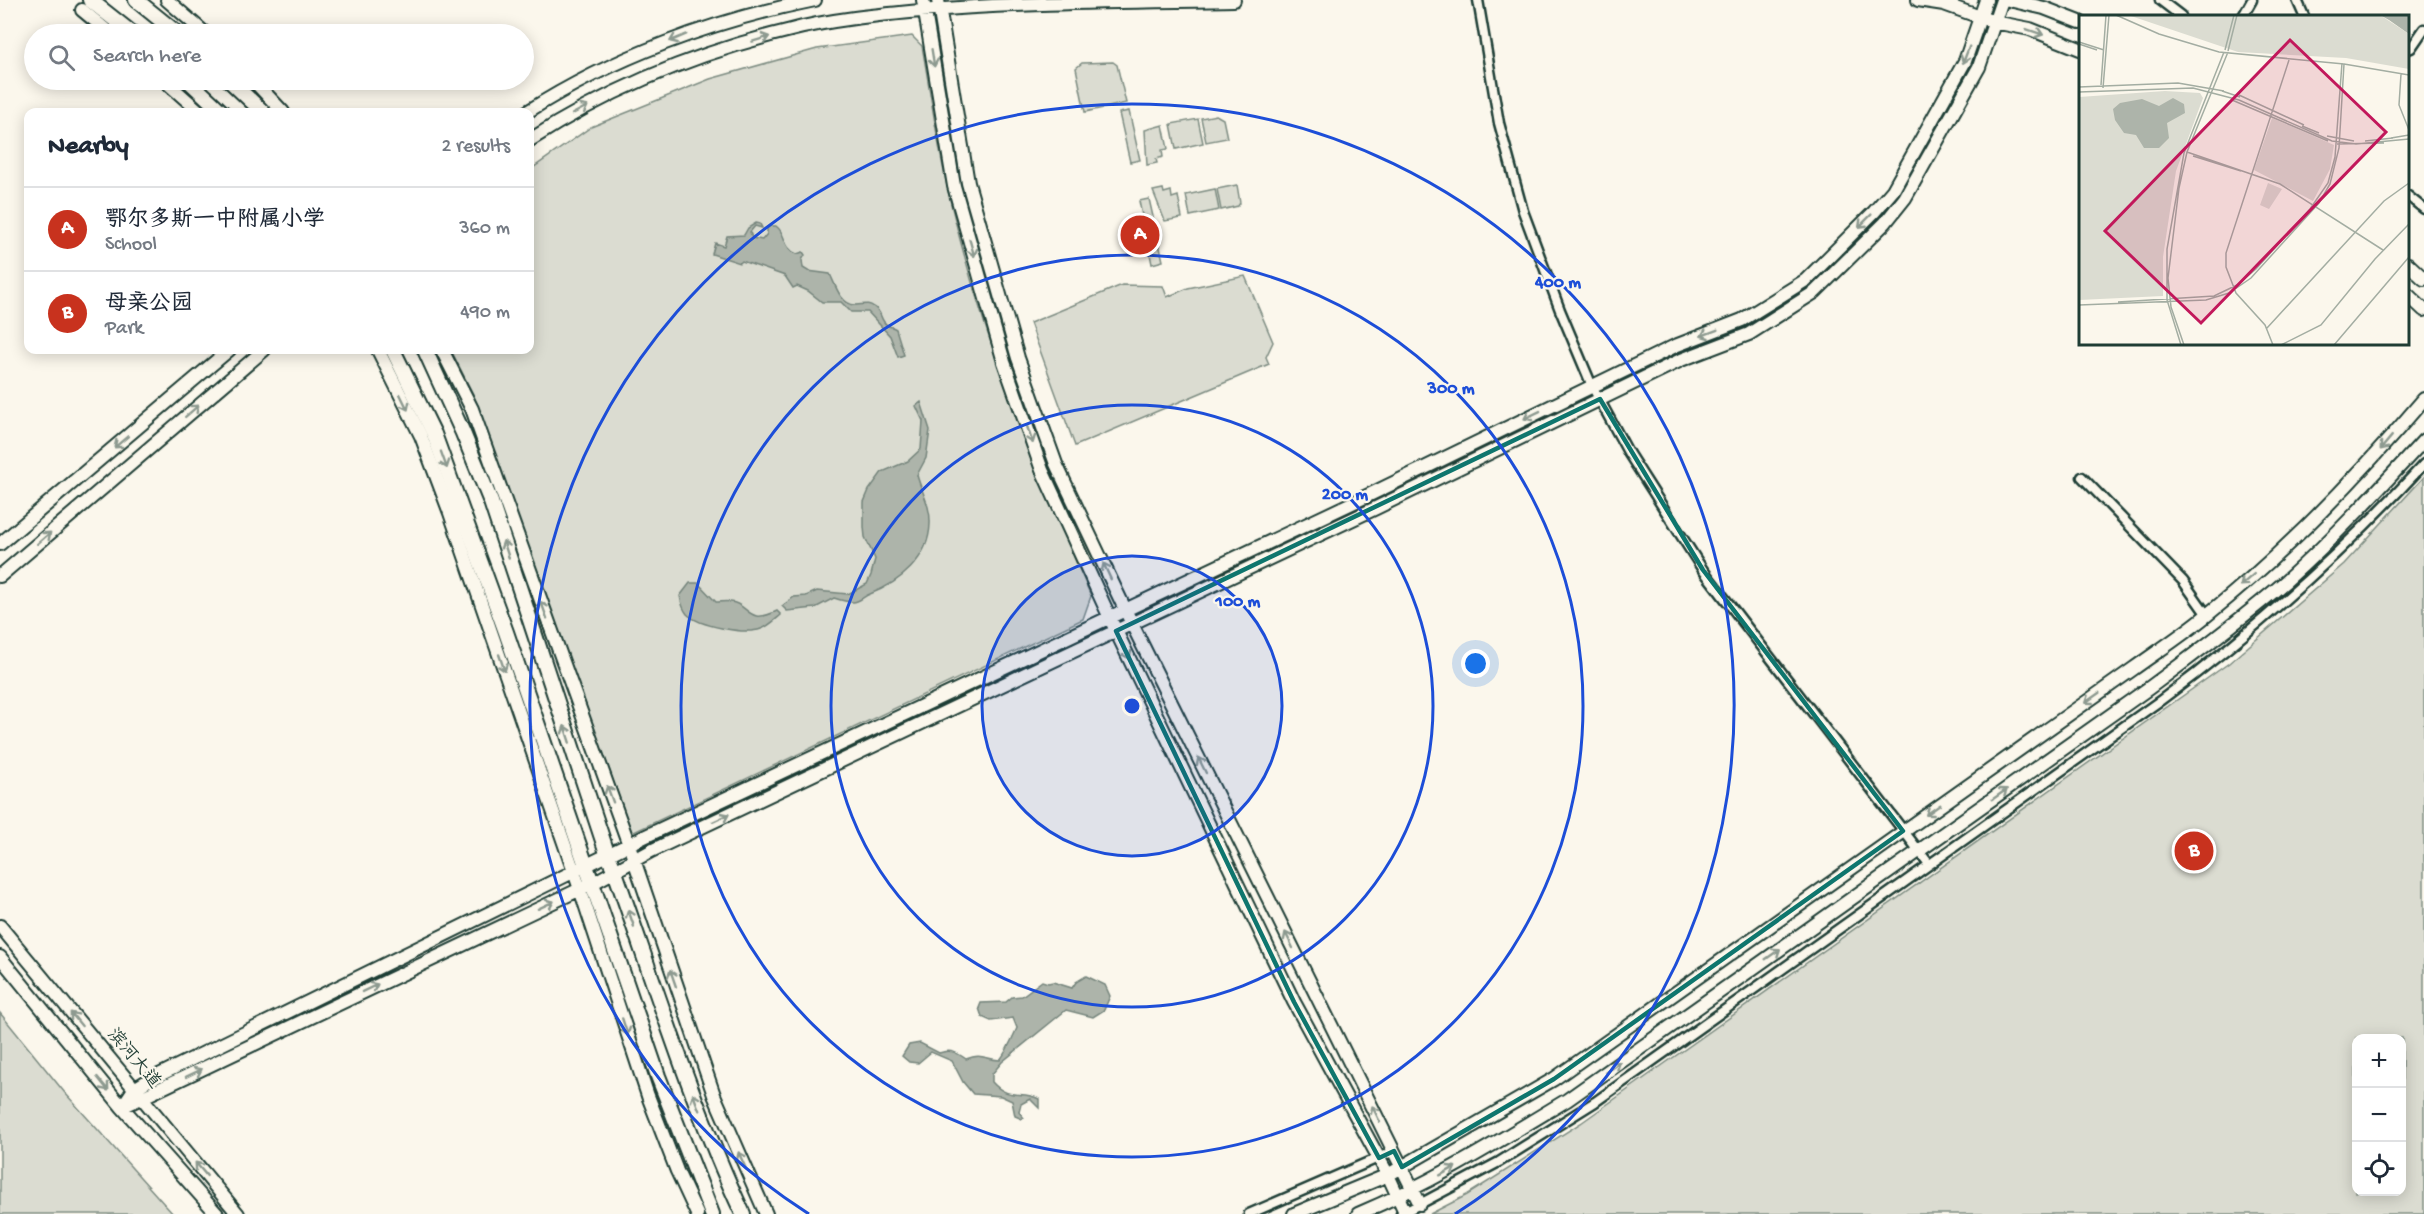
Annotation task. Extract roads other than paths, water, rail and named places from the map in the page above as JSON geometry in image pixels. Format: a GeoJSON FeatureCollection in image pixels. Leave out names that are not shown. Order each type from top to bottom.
{"type":"FeatureCollection","features":[{"type":"Feature","properties":{"kind":"main road"},"geometry":{"type":"LineString","coordinates":[[136,0],[166,24]]}},
{"type":"Feature","properties":{"kind":"main road"},"geometry":{"type":"LineString","coordinates":[[86,5],[116,24]]}},
{"type":"Feature","properties":{"kind":"main road"},"geometry":{"type":"LineString","coordinates":[[199,90],[218,108]]}},
{"type":"Feature","properties":{"kind":"main road"},"geometry":{"type":"LineString","coordinates":[[240,90],[259,108]]}},
{"type":"Feature","properties":{"kind":"main road"},"geometry":{"type":"LineString","coordinates":[[395,354],[434,434],[506,632],[586,867],[586,886],[712,1214]]}},
{"type":"Feature","properties":{"kind":"main road"},"geometry":{"type":"LineString","coordinates":[[427,354],[464,433],[491,502],[608,856],[717,1159],[743,1214]]}},
{"type":"Feature","properties":{"kind":"street"},"geometry":{"type":"LineString","coordinates":[[167,0],[195,24]]}},
{"type":"Feature","properties":{"kind":"street"},"geometry":{"type":"LineString","coordinates":[[534,108],[614,65],[694,32],[815,0]]}},
{"type":"Feature","properties":{"kind":"street"},"geometry":{"type":"LineString","coordinates":[[534,137],[553,124],[625,87],[703,56],[792,29],[939,5],[1234,0]]}},
{"type":"Feature","properties":{"kind":"street"},"geometry":{"type":"LineString","coordinates":[[1478,0],[1499,123],[1523,211],[1560,310],[1592,386],[1640,472],[1703,570],[1929,864]]}},
{"type":"Feature","properties":{"kind":"street"},"geometry":{"type":"LineString","coordinates":[[1918,0],[1944,4],[1994,22],[2030,29],[2079,49]]}},
{"type":"Feature","properties":{"kind":"street"},"geometry":{"type":"LineString","coordinates":[[138,1094],[147,1081],[628,845],[1125,610],[1674,346],[1742,320],[1806,280],[1893,190],[1965,61],[1986,0]]}},
{"type":"Feature","properties":{"kind":"street"},"geometry":{"type":"LineString","coordinates":[[122,1107],[138,1094],[586,886],[614,869],[1132,624],[1681,360],[1749,334],[1815,292],[1885,223],[1905,198],[1979,67],[2002,0]]}},
{"type":"Feature","properties":{"kind":"street"},"geometry":{"type":"LineString","coordinates":[[2009,0],[2044,8],[2079,22]]}},
{"type":"Feature","properties":{"kind":"street"},"geometry":{"type":"LineString","coordinates":[[2160,0],[2180,15]]}},
{"type":"Feature","properties":{"kind":"street"},"geometry":{"type":"LineString","coordinates":[[2244,15],[2252,0]]}},
{"type":"Feature","properties":{"kind":"street"},"geometry":{"type":"LineString","coordinates":[[2297,0],[2304,15]]}},
{"type":"Feature","properties":{"kind":"street"},"geometry":{"type":"LineString","coordinates":[[86,5],[102,24]]}},
{"type":"Feature","properties":{"kind":"street"},"geometry":{"type":"LineString","coordinates":[[939,5],[968,183],[1018,358],[1056,464],[1125,610],[1420,1204]]}},
{"type":"Feature","properties":{"kind":"street"},"geometry":{"type":"LineString","coordinates":[[924,6],[954,186],[1004,362],[1042,470],[1116,631],[1294,1002],[1388,1175],[1403,1213],[1499,1162],[1595,1102],[2085,756],[2204,669],[2298,591],[2362,531],[2424,464]]}},
{"type":"Feature","properties":{"kind":"street"},"geometry":{"type":"LineString","coordinates":[[2409,49],[2424,29]]}},
{"type":"Feature","properties":{"kind":"street"},"geometry":{"type":"LineString","coordinates":[[175,90],[196,108]]}},
{"type":"Feature","properties":{"kind":"street"},"geometry":{"type":"LineString","coordinates":[[262,90],[279,108]]}},
{"type":"Feature","properties":{"kind":"street"},"geometry":{"type":"LineString","coordinates":[[2409,197],[2424,209]]}},
{"type":"Feature","properties":{"kind":"street"},"geometry":{"type":"LineString","coordinates":[[2409,265],[2424,279]]}},
{"type":"Feature","properties":{"kind":"street"},"geometry":{"type":"LineString","coordinates":[[2409,296],[2424,310]]}},
{"type":"Feature","properties":{"kind":"street"},"geometry":{"type":"LineString","coordinates":[[0,544],[224,354]]}},
{"type":"Feature","properties":{"kind":"street"},"geometry":{"type":"LineString","coordinates":[[0,576],[259,354]]}},
{"type":"Feature","properties":{"kind":"street"},"geometry":{"type":"LineString","coordinates":[[380,354],[421,436],[450,513],[573,873],[586,886],[648,1096],[677,1171],[697,1214]]}},
{"type":"Feature","properties":{"kind":"street"},"geometry":{"type":"LineString","coordinates":[[444,354],[472,409],[628,845],[714,1095],[766,1214]]}},
{"type":"Feature","properties":{"kind":"street"},"geometry":{"type":"LineString","coordinates":[[1294,1214],[1388,1175],[1554,1079],[1669,1000],[2207,615],[2332,502],[2381,450],[2424,399]]}},
{"type":"Feature","properties":{"kind":"street"},"geometry":{"type":"LineString","coordinates":[[1358,1214],[1413,1190],[1567,1100],[2149,688],[2221,634],[2287,580],[2424,440]]}},
{"type":"Feature","properties":{"kind":"street"},"geometry":{"type":"LineString","coordinates":[[2082,477],[2183,581],[2207,615]]}},
{"type":"Feature","properties":{"kind":"street","name":"滨河大道"},"geometry":{"type":"LineString","coordinates":[[0,926],[238,1214]]}},
{"type":"Feature","properties":{"kind":"street"},"geometry":{"type":"LineString","coordinates":[[0,957],[122,1107],[217,1214]]}},
{"type":"Feature","properties":{"kind":"street"},"geometry":{"type":"LineString","coordinates":[[1249,1214],[1394,1150]]}},
{"type":"Feature","properties":{"kind":"place","name":"鄂尔多斯一中附属小学"},"geometry":{"type":"Point","coordinates":[1140,235]}},
{"type":"Feature","properties":{"kind":"place","name":"母亲公园"},"geometry":{"type":"Point","coordinates":[2194,851]}}]}
